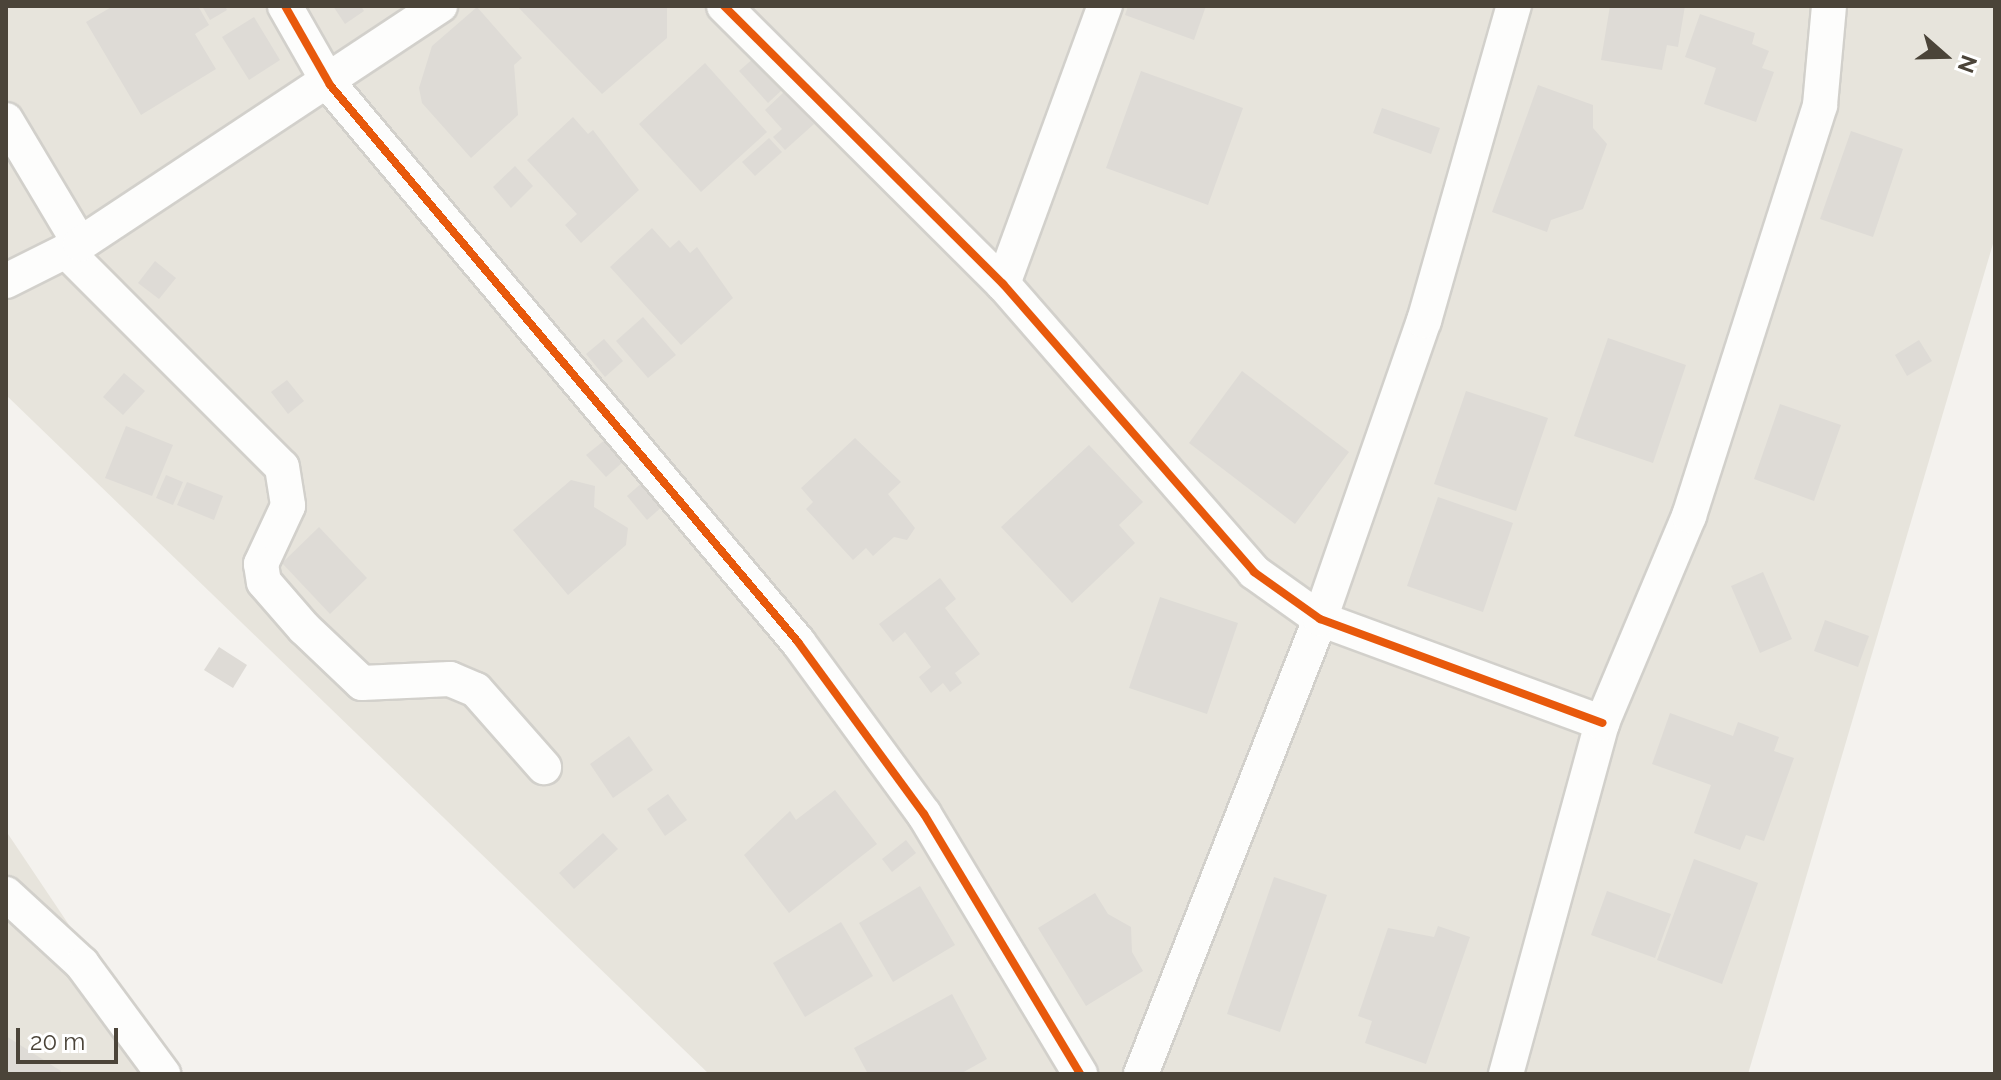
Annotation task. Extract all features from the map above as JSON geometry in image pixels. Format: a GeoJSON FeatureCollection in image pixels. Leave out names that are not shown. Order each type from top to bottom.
{"type":"FeatureCollection","features":[{"type":"Feature","properties":{"kind":"street"},"geometry":{"type":"LineString","coordinates":[[285,6],[330,85],[798,642],[924,814],[1080,1074]]}},
{"type":"Feature","properties":{"kind":"street"},"geometry":{"type":"LineString","coordinates":[[6,281],[73,247],[330,85],[440,6]]}},
{"type":"Feature","properties":{"kind":"street"},"geometry":{"type":"LineString","coordinates":[[724,6],[1003,284],[1254,572],[1320,619],[1602,723]]}},
{"type":"Feature","properties":{"kind":"street"},"geometry":{"type":"LineString","coordinates":[[1003,284],[1105,6]]}},
{"type":"Feature","properties":{"kind":"street"},"geometry":{"type":"LineString","coordinates":[[1141,1074],[1320,619],[1424,321],[1514,6]]}},
{"type":"Feature","properties":{"kind":"street"},"geometry":{"type":"LineString","coordinates":[[1506,1074],[1602,723],[1689,516],[1820,105],[1829,6]]}},
{"type":"Feature","properties":{"kind":"street"},"geometry":{"type":"LineString","coordinates":[[6,120],[73,247],[282,467],[288,506],[262,573],[304,628],[362,683],[450,679],[476,690],[544,767]]}},
{"type":"Feature","properties":{"kind":"street"},"geometry":{"type":"LineString","coordinates":[[6,894],[91,973],[163,1074]]}},
{"type":"Feature","properties":{"kind":"shaded area"},"geometry":{"type":"Polygon","coordinates":[[[6,6],[1995,6],[1995,237],[1748,1074],[709,1074],[6,395],[6,6]]]}},
{"type":"Feature","properties":{"kind":"shaded area"},"geometry":{"type":"Polygon","coordinates":[[[6,831],[169,1074],[6,1074],[6,831]]]}},
{"type":"Feature","properties":{"kind":"building"},"geometry":{"type":"Polygon","coordinates":[[[113,6],[198,6],[209,25],[195,34],[216,69],[141,115],[86,22],[113,6]]]}},
{"type":"Feature","properties":{"kind":"building"},"geometry":{"type":"Polygon","coordinates":[[[202,6],[225,6],[227,10],[210,20],[202,6]]]}},
{"type":"Feature","properties":{"kind":"building"},"geometry":{"type":"Polygon","coordinates":[[[333,6],[361,6],[364,11],[345,24],[333,6]]]}},
{"type":"Feature","properties":{"kind":"building"},"geometry":{"type":"Polygon","coordinates":[[[517,6],[667,6],[667,38],[602,94],[517,6]]]}},
{"type":"Feature","properties":{"kind":"building"},"geometry":{"type":"Polygon","coordinates":[[[1128,6],[1206,6],[1194,40],[1125,15],[1128,6]]]}},
{"type":"Feature","properties":{"kind":"building"},"geometry":{"type":"Polygon","coordinates":[[[1610,6],[1685,6],[1678,47],[1667,45],[1662,70],[1601,60],[1610,6]]]}},
{"type":"Feature","properties":{"kind":"building"},"geometry":{"type":"Polygon","coordinates":[[[477,7],[522,58],[514,65],[518,115],[471,158],[422,103],[419,88],[432,46],[477,7]]]}},
{"type":"Feature","properties":{"kind":"building"},"geometry":{"type":"Polygon","coordinates":[[[1700,14],[1755,33],[1752,44],[1769,51],[1762,68],[1774,72],[1756,122],[1704,104],[1716,68],[1685,57],[1700,14]]]}},
{"type":"Feature","properties":{"kind":"building"},"geometry":{"type":"Polygon","coordinates":[[[254,17],[280,60],[249,80],[222,37],[254,17]]]}},
{"type":"Feature","properties":{"kind":"building"},"geometry":{"type":"Polygon","coordinates":[[[755,57],[784,88],[768,103],[739,71],[755,57]]]}},
{"type":"Feature","properties":{"kind":"building"},"geometry":{"type":"Polygon","coordinates":[[[705,63],[767,132],[701,192],[639,124],[705,63]]]}},
{"type":"Feature","properties":{"kind":"building"},"geometry":{"type":"Polygon","coordinates":[[[1141,71],[1243,108],[1208,205],[1106,168],[1141,71]]]}},
{"type":"Feature","properties":{"kind":"building"},"geometry":{"type":"Polygon","coordinates":[[[1538,85],[1593,105],[1593,128],[1607,144],[1583,209],[1551,220],[1547,232],[1492,212],[1538,85]]]}},
{"type":"Feature","properties":{"kind":"building"},"geometry":{"type":"Polygon","coordinates":[[[784,92],[814,124],[785,150],[773,137],[782,129],[765,110],[784,92]]]}},
{"type":"Feature","properties":{"kind":"building"},"geometry":{"type":"Polygon","coordinates":[[[1382,108],[1440,128],[1431,154],[1373,133],[1382,108]]]}},
{"type":"Feature","properties":{"kind":"building"},"geometry":{"type":"Polygon","coordinates":[[[573,117],[588,134],[593,130],[639,190],[581,243],[565,225],[577,214],[527,160],[573,117]]]}},
{"type":"Feature","properties":{"kind":"building"},"geometry":{"type":"Polygon","coordinates":[[[1851,131],[1903,149],[1873,237],[1820,219],[1851,131]]]}},
{"type":"Feature","properties":{"kind":"building"},"geometry":{"type":"Polygon","coordinates":[[[769,138],[782,152],[755,176],[742,162],[769,138]]]}},
{"type":"Feature","properties":{"kind":"building"},"geometry":{"type":"Polygon","coordinates":[[[515,166],[533,186],[511,208],[493,187],[515,166]]]}},
{"type":"Feature","properties":{"kind":"building"},"geometry":{"type":"Polygon","coordinates":[[[652,228],[670,248],[679,240],[690,253],[697,247],[733,298],[681,345],[610,267],[652,228]]]}},
{"type":"Feature","properties":{"kind":"building"},"geometry":{"type":"Polygon","coordinates":[[[155,261],[176,278],[159,299],[138,283],[155,261]]]}},
{"type":"Feature","properties":{"kind":"building"},"geometry":{"type":"Polygon","coordinates":[[[643,317],[676,355],[648,378],[616,341],[643,317]]]}},
{"type":"Feature","properties":{"kind":"building"},"geometry":{"type":"Polygon","coordinates":[[[1608,338],[1686,365],[1653,463],[1574,436],[1608,338]]]}},
{"type":"Feature","properties":{"kind":"building"},"geometry":{"type":"Polygon","coordinates":[[[604,339],[623,361],[605,377],[586,354],[604,339]]]}},
{"type":"Feature","properties":{"kind":"building"},"geometry":{"type":"Polygon","coordinates":[[[1919,340],[1932,361],[1907,376],[1895,355],[1919,340]]]}},
{"type":"Feature","properties":{"kind":"building"},"geometry":{"type":"Polygon","coordinates":[[[1242,371],[1349,452],[1295,524],[1189,443],[1242,371]]]}},
{"type":"Feature","properties":{"kind":"building"},"geometry":{"type":"Polygon","coordinates":[[[124,373],[145,391],[123,415],[103,397],[124,373]]]}},
{"type":"Feature","properties":{"kind":"building"},"geometry":{"type":"Polygon","coordinates":[[[287,380],[304,401],[288,414],[271,392],[287,380]]]}},
{"type":"Feature","properties":{"kind":"building"},"geometry":{"type":"Polygon","coordinates":[[[1466,391],[1548,418],[1516,511],[1434,484],[1466,391]]]}},
{"type":"Feature","properties":{"kind":"building"},"geometry":{"type":"Polygon","coordinates":[[[1780,404],[1841,425],[1814,501],[1754,479],[1780,404]]]}},
{"type":"Feature","properties":{"kind":"building"},"geometry":{"type":"Polygon","coordinates":[[[126,426],[173,445],[152,496],[105,478],[126,426]]]}},
{"type":"Feature","properties":{"kind":"building"},"geometry":{"type":"Polygon","coordinates":[[[855,438],[901,482],[888,494],[915,528],[907,540],[894,537],[873,556],[866,548],[853,560],[806,509],[813,502],[801,488],[855,438]]]}},
{"type":"Feature","properties":{"kind":"building"},"geometry":{"type":"Polygon","coordinates":[[[606,439],[624,461],[606,477],[586,455],[606,439]]]}},
{"type":"Feature","properties":{"kind":"building"},"geometry":{"type":"Polygon","coordinates":[[[1089,445],[1143,502],[1119,525],[1135,543],[1072,603],[1001,527],[1089,445]]]}},
{"type":"Feature","properties":{"kind":"building"},"geometry":{"type":"Polygon","coordinates":[[[166,475],[183,482],[173,505],[156,498],[166,475]]]}},
{"type":"Feature","properties":{"kind":"building"},"geometry":{"type":"Polygon","coordinates":[[[571,480],[595,486],[594,507],[628,528],[626,545],[568,595],[513,530],[571,480]]]}},
{"type":"Feature","properties":{"kind":"building"},"geometry":{"type":"Polygon","coordinates":[[[644,481],[664,505],[647,520],[627,496],[644,481]]]}},
{"type":"Feature","properties":{"kind":"building"},"geometry":{"type":"Polygon","coordinates":[[[187,482],[223,496],[214,520],[177,505],[187,482]]]}},
{"type":"Feature","properties":{"kind":"building"},"geometry":{"type":"Polygon","coordinates":[[[1438,497],[1513,523],[1483,612],[1407,586],[1438,497]]]}},
{"type":"Feature","properties":{"kind":"building"},"geometry":{"type":"Polygon","coordinates":[[[319,527],[367,578],[330,614],[282,563],[319,527]]]}},
{"type":"Feature","properties":{"kind":"building"},"geometry":{"type":"Polygon","coordinates":[[[1763,572],[1792,639],[1760,653],[1731,586],[1763,572]]]}},
{"type":"Feature","properties":{"kind":"building"},"geometry":{"type":"Polygon","coordinates":[[[940,578],[956,599],[945,608],[980,654],[955,673],[962,683],[950,692],[943,683],[931,693],[919,677],[931,667],[905,632],[893,642],[879,624],[940,578]]]}},
{"type":"Feature","properties":{"kind":"building"},"geometry":{"type":"Polygon","coordinates":[[[1160,597],[1238,623],[1207,714],[1129,688],[1160,597]]]}},
{"type":"Feature","properties":{"kind":"building"},"geometry":{"type":"Polygon","coordinates":[[[1825,620],[1869,636],[1858,667],[1814,651],[1825,620]]]}},
{"type":"Feature","properties":{"kind":"building"},"geometry":{"type":"Polygon","coordinates":[[[219,647],[247,665],[233,688],[204,670],[219,647]]]}},
{"type":"Feature","properties":{"kind":"building"},"geometry":{"type":"Polygon","coordinates":[[[1670,713],[1733,736],[1738,722],[1779,737],[1774,751],[1794,758],[1764,841],[1746,835],[1740,850],[1694,833],[1711,785],[1652,764],[1670,713]]]}},
{"type":"Feature","properties":{"kind":"building"},"geometry":{"type":"Polygon","coordinates":[[[629,736],[653,770],[613,798],[590,764],[629,736]]]}},
{"type":"Feature","properties":{"kind":"building"},"geometry":{"type":"Polygon","coordinates":[[[835,790],[877,844],[789,913],[744,855],[790,811],[796,820],[835,790]]]}},
{"type":"Feature","properties":{"kind":"building"},"geometry":{"type":"Polygon","coordinates":[[[668,794],[687,820],[665,836],[647,809],[668,794]]]}},
{"type":"Feature","properties":{"kind":"building"},"geometry":{"type":"Polygon","coordinates":[[[603,833],[618,849],[574,889],[559,873],[603,833]]]}},
{"type":"Feature","properties":{"kind":"building"},"geometry":{"type":"Polygon","coordinates":[[[906,840],[916,853],[892,872],[882,859],[906,840]]]}},
{"type":"Feature","properties":{"kind":"building"},"geometry":{"type":"Polygon","coordinates":[[[1694,859],[1758,883],[1722,984],[1657,960],[1694,859]]]}},
{"type":"Feature","properties":{"kind":"building"},"geometry":{"type":"Polygon","coordinates":[[[1274,877],[1327,895],[1280,1032],[1227,1014],[1274,877]]]}},
{"type":"Feature","properties":{"kind":"building"},"geometry":{"type":"Polygon","coordinates":[[[920,886],[955,945],[893,982],[859,923],[920,886]]]}},
{"type":"Feature","properties":{"kind":"building"},"geometry":{"type":"Polygon","coordinates":[[[1607,891],[1671,914],[1655,958],[1591,935],[1607,891]]]}},
{"type":"Feature","properties":{"kind":"building"},"geometry":{"type":"Polygon","coordinates":[[[1095,893],[1108,914],[1131,927],[1132,952],[1143,971],[1086,1006],[1038,928],[1095,893]]]}},
{"type":"Feature","properties":{"kind":"building"},"geometry":{"type":"Polygon","coordinates":[[[841,922],[873,976],[805,1017],[773,963],[841,922]]]}},
{"type":"Feature","properties":{"kind":"building"},"geometry":{"type":"Polygon","coordinates":[[[1438,926],[1470,937],[1426,1064],[1365,1043],[1372,1021],[1358,1016],[1388,928],[1434,937],[1438,926]]]}},
{"type":"Feature","properties":{"kind":"building"},"geometry":{"type":"Polygon","coordinates":[[[952,994],[987,1059],[960,1074],[868,1074],[854,1048],[952,994]]]}},
{"type":"Feature","properties":{"kind":"building"},"geometry":{"type":"Polygon","coordinates":[[[6,1036],[61,1071],[59,1074],[6,1074],[6,1036]]]}},
{"type":"Feature","properties":{"kind":"cycle path"},"geometry":{"type":"LineString","coordinates":[[285,6],[330,85],[798,642],[924,814],[1080,1074]]}},
{"type":"Feature","properties":{"kind":"cycle path"},"geometry":{"type":"LineString","coordinates":[[724,6],[1003,284],[1254,572],[1320,619],[1602,723]]}}]}
